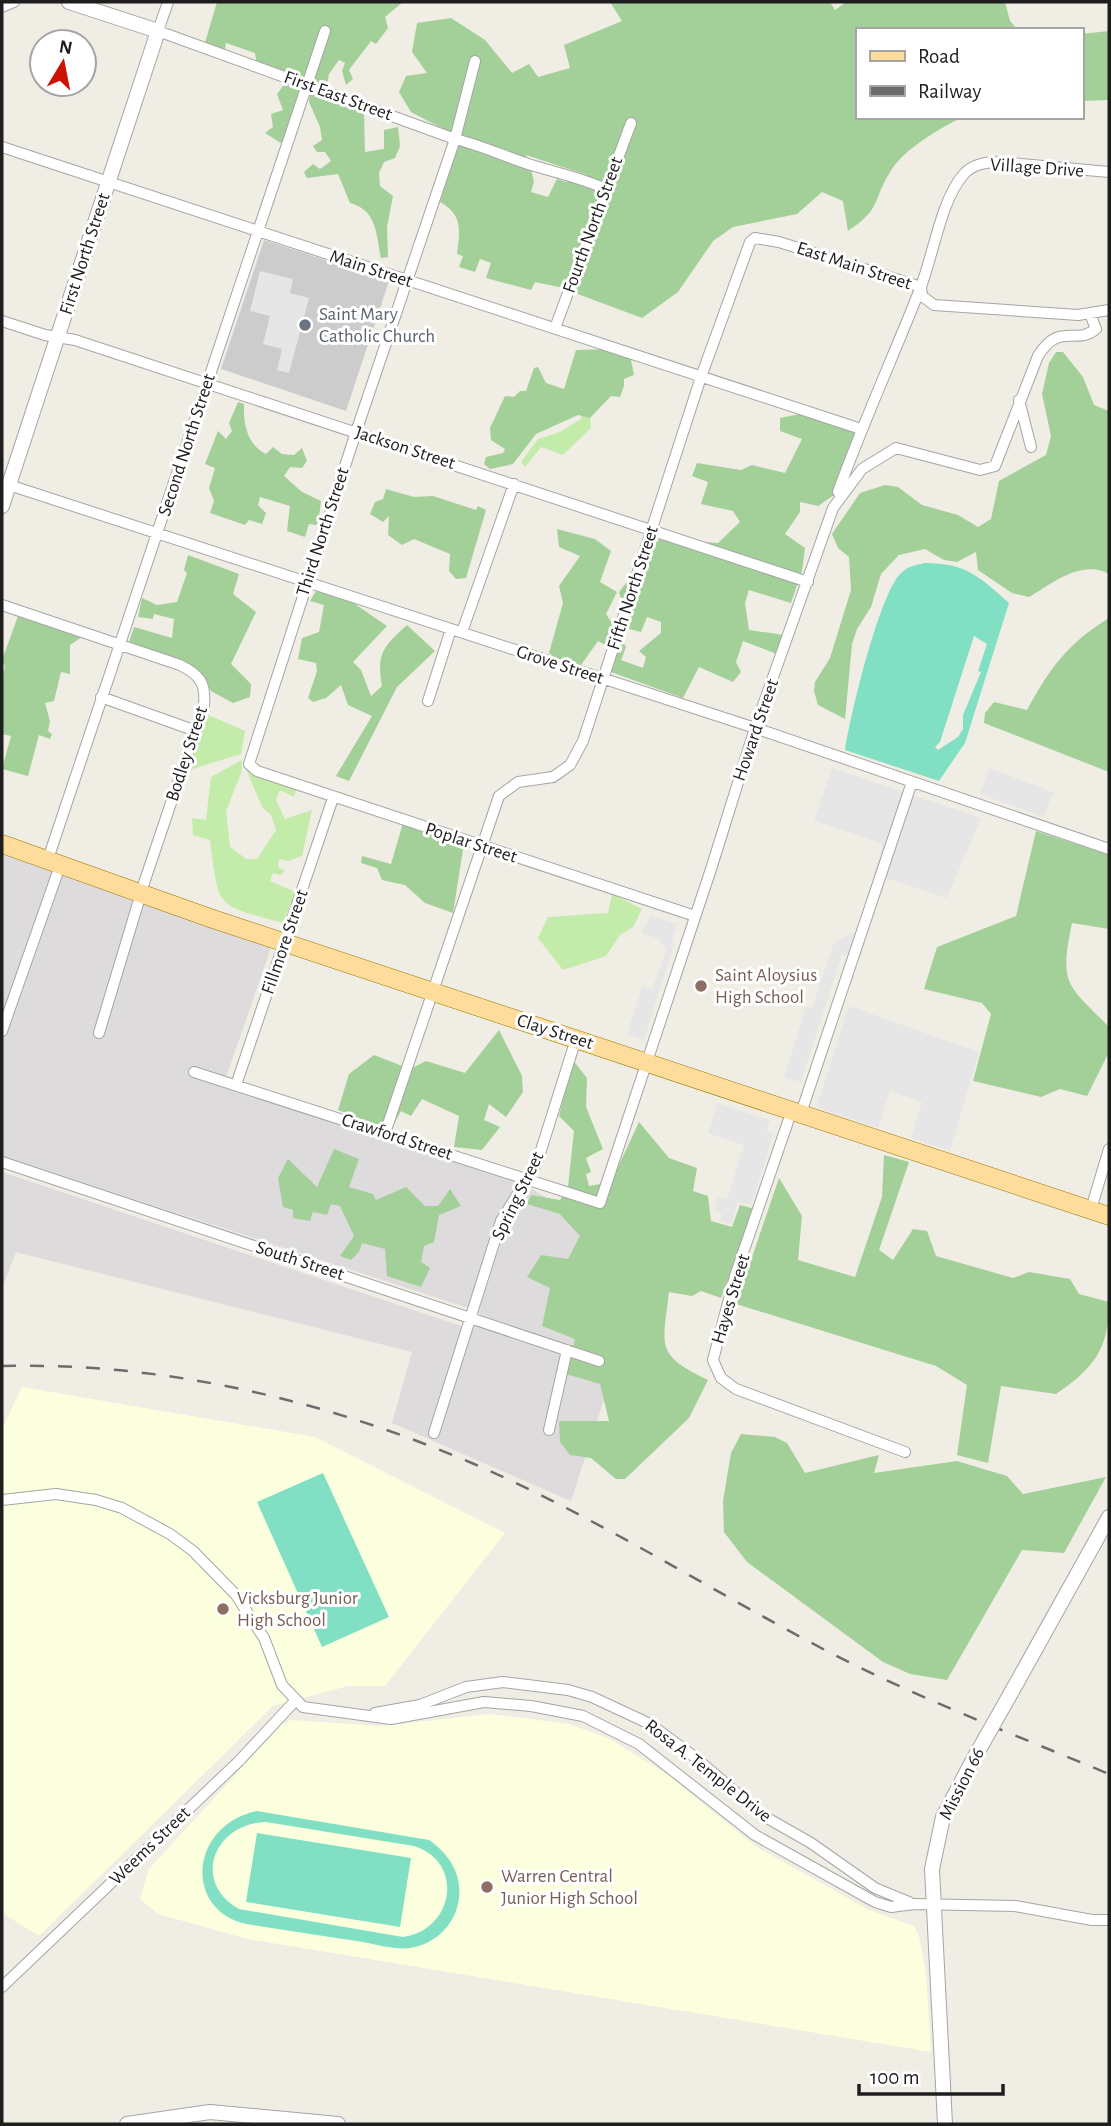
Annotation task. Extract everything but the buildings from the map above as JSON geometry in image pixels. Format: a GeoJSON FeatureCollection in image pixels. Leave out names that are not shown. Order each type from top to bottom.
{"type":"FeatureCollection","features":[{"type":"Feature","properties":{"kind":"main road","name":"Clay Street"},"geometry":{"type":"LineString","coordinates":[[2,844],[285,943],[1109,1216]]}},
{"type":"Feature","properties":{"kind":"street"},"geometry":{"type":"LineString","coordinates":[[2,7],[14,2]]}},
{"type":"Feature","properties":{"kind":"street","name":"First East Street"},"geometry":{"type":"LineString","coordinates":[[69,2],[455,139],[491,148],[537,167],[580,178],[606,189]]}},
{"type":"Feature","properties":{"kind":"street","name":"First North Street"},"geometry":{"type":"LineString","coordinates":[[4,497],[168,2]]}},
{"type":"Feature","properties":{"kind":"street","name":"Second North Street"},"geometry":{"type":"LineString","coordinates":[[2,1031],[55,861],[101,696],[309,85],[324,31]]}},
{"type":"Feature","properties":{"kind":"street","name":"Third North Street"},"geometry":{"type":"LineString","coordinates":[[249,764],[356,432],[455,139],[475,61]]}},
{"type":"Feature","properties":{"kind":"street","name":"Fourth North Street"},"geometry":{"type":"LineString","coordinates":[[555,328],[631,123]]}},
{"type":"Feature","properties":{"kind":"street","name":"Main Street"},"geometry":{"type":"LineString","coordinates":[[2,147],[861,429]]}},
{"type":"Feature","properties":{"kind":"street","name":"Village Drive"},"geometry":{"type":"LineString","coordinates":[[921,287],[953,191],[965,173],[973,168],[998,162],[1109,172]]}},
{"type":"Feature","properties":{"kind":"street","name":"East Main Street"},"geometry":{"type":"LineString","coordinates":[[755,238],[779,242],[921,287],[922,296],[934,305],[1090,314],[1109,310]]}},
{"type":"Feature","properties":{"kind":"street","name":"Fifth North Street"},"geometry":{"type":"LineString","coordinates":[[385,1133],[499,796],[518,782],[553,777],[570,765],[583,741],[701,377],[750,242],[755,238]]}},
{"type":"Feature","properties":{"kind":"street"},"geometry":{"type":"LineString","coordinates":[[833,508],[861,429],[921,287]]}},
{"type":"Feature","properties":{"kind":"street","name":"Howard Street"},"geometry":{"type":"LineString","coordinates":[[600,1203],[648,1063],[755,728],[833,508],[862,469],[896,448],[980,470],[995,466],[1002,455],[1019,400],[1047,342],[1067,334],[1090,334],[1096,329],[1090,314]]}},
{"type":"Feature","properties":{"kind":"street","name":"Jackson Street"},"geometry":{"type":"LineString","coordinates":[[2,321],[207,383],[808,582]]}},
{"type":"Feature","properties":{"kind":"street"},"geometry":{"type":"LineString","coordinates":[[1019,400],[1031,447]]}},
{"type":"Feature","properties":{"kind":"street"},"geometry":{"type":"LineString","coordinates":[[428,701],[514,484]]}},
{"type":"Feature","properties":{"kind":"street","name":"Grove Street"},"geometry":{"type":"LineString","coordinates":[[4,497],[157,532],[755,728],[1109,849]]}},
{"type":"Feature","properties":{"kind":"street","name":"Bodley Street"},"geometry":{"type":"LineString","coordinates":[[2,605],[180,666],[200,677],[205,694],[196,731],[99,1033]]}},
{"type":"Feature","properties":{"kind":"street"},"geometry":{"type":"LineString","coordinates":[[101,696],[196,731]]}},
{"type":"Feature","properties":{"kind":"street","name":"Poplar Street"},"geometry":{"type":"LineString","coordinates":[[249,764],[257,771],[333,798],[695,916]]}},
{"type":"Feature","properties":{"kind":"street","name":"Hayes Street"},"geometry":{"type":"LineString","coordinates":[[905,1452],[736,1390],[721,1378],[713,1360],[735,1276],[797,1112],[912,782]]}},
{"type":"Feature","properties":{"kind":"street","name":"Fillmore Street"},"geometry":{"type":"LineString","coordinates":[[236,1085],[333,798]]}},
{"type":"Feature","properties":{"kind":"street","name":"Spring Street"},"geometry":{"type":"LineString","coordinates":[[434,1433],[502,1221],[537,1163],[576,1039]]}},
{"type":"Feature","properties":{"kind":"street","name":"Crawford Street"},"geometry":{"type":"LineString","coordinates":[[194,1072],[600,1203]]}},
{"type":"Feature","properties":{"kind":"street"},"geometry":{"type":"LineString","coordinates":[[1091,1209],[1109,1149]]}},
{"type":"Feature","properties":{"kind":"street","name":"South Street"},"geometry":{"type":"LineString","coordinates":[[2,1162],[599,1360]]}},
{"type":"Feature","properties":{"kind":"street"},"geometry":{"type":"LineString","coordinates":[[549,1430],[567,1350]]}},
{"type":"Feature","properties":{"kind":"street"},"geometry":{"type":"LineString","coordinates":[[2,1500],[55,1494],[96,1500],[122,1508],[170,1534],[193,1551],[236,1595],[264,1638],[282,1685],[295,1701]]}},
{"type":"Feature","properties":{"kind":"street","name":"Mission 66"},"geometry":{"type":"LineString","coordinates":[[945,2124],[932,1869],[938,1834],[973,1760],[1109,1517]]}},
{"type":"Feature","properties":{"kind":"street","name":"Rosa A. Temple Drive"},"geometry":{"type":"LineString","coordinates":[[365,1714],[420,1705],[466,1687],[493,1682],[529,1684],[592,1697],[630,1713],[673,1740],[762,1815],[811,1843],[874,1888],[914,1904]]}},
{"type":"Feature","properties":{"kind":"street","name":"Rosa A. Temple Drive"},"geometry":{"type":"LineString","coordinates":[[295,1701],[311,1710],[391,1719],[484,1702],[531,1706],[583,1716],[639,1744],[736,1821],[778,1848],[875,1902],[891,1907],[914,1904],[1015,1906],[1091,1920],[1109,1920]]}},
{"type":"Feature","properties":{"kind":"street","name":"Weems Street"},"geometry":{"type":"LineString","coordinates":[[2,1987],[229,1770],[295,1701]]}},
{"type":"Feature","properties":{"kind":"street"},"geometry":{"type":"LineString","coordinates":[[127,2124],[210,2112],[338,2124]]}},
{"type":"Feature","properties":{"kind":"shaded area","name":"Saint Mary Catholic Church"},"geometry":{"type":"Polygon","coordinates":[[[264,240],[389,281],[346,411],[221,369],[264,240]]]}},
{"type":"Feature","properties":{"kind":"shaded area"},"geometry":{"type":"Polygon","coordinates":[[[260,271],[293,279],[290,293],[309,298],[289,373],[277,370],[282,349],[263,344],[270,316],[250,311],[260,271]]]}},
{"type":"Feature","properties":{"kind":"shaded area"},"geometry":{"type":"Polygon","coordinates":[[[832,768],[981,818],[947,898],[873,874],[883,844],[814,820],[832,768]]]}},
{"type":"Feature","properties":{"kind":"shaded area"},"geometry":{"type":"Polygon","coordinates":[[[989,768],[1053,792],[1044,817],[980,794],[989,768]]]}},
{"type":"Feature","properties":{"kind":"shaded area"},"geometry":{"type":"Polygon","coordinates":[[[2,854],[272,945],[223,1086],[519,1182],[499,1222],[468,1308],[2,1156],[2,854]]]}},
{"type":"Feature","properties":{"kind":"shaded area"},"geometry":{"type":"Polygon","coordinates":[[[651,916],[678,924],[644,1040],[627,1034],[642,987],[652,990],[666,950],[659,939],[641,933],[651,916]]]}},
{"type":"Feature","properties":{"kind":"shaded area"},"geometry":{"type":"Polygon","coordinates":[[[856,931],[847,956],[842,955],[801,1082],[784,1077],[806,1007],[812,1008],[834,943],[856,931]]]}},
{"type":"Feature","properties":{"kind":"shaded area"},"geometry":{"type":"Polygon","coordinates":[[[849,1006],[979,1052],[950,1151],[911,1138],[922,1102],[890,1091],[878,1128],[816,1107],[849,1006]]]}},
{"type":"Feature","properties":{"kind":"shaded area"},"geometry":{"type":"Polygon","coordinates":[[[718,1103],[770,1120],[766,1130],[774,1133],[751,1205],[738,1201],[731,1225],[720,1221],[722,1214],[714,1211],[718,1197],[727,1199],[744,1145],[708,1133],[718,1103]]]}},
{"type":"Feature","properties":{"kind":"shaded area"},"geometry":{"type":"Polygon","coordinates":[[[2,1172],[473,1330],[507,1223],[532,1189],[650,1258],[571,1501],[392,1423],[412,1352],[16,1252],[2,1288],[2,1172]]]}},
{"type":"Feature","properties":{"kind":"shaded area","name":"Vicksburg Junior High School"},"geometry":{"type":"Polygon","coordinates":[[[22,1387],[315,1437],[505,1533],[385,1686],[348,1686],[273,1706],[39,1936],[2,1913],[2,1429],[22,1387]]]}},
{"type":"Feature","properties":{"kind":"shaded area","name":"Warren Central Junior High School"},"geometry":{"type":"Polygon","coordinates":[[[490,1714],[569,1724],[610,1739],[668,1775],[755,1846],[869,1910],[914,1926],[919,1936],[926,1973],[931,2052],[248,1939],[158,1914],[140,1899],[149,1869],[281,1725],[291,1720],[380,1726],[490,1714]]]}},
{"type":"Feature","properties":{"kind":"green space"},"geometry":{"type":"Polygon","coordinates":[[[217,2],[403,2],[385,17],[388,28],[376,44],[371,41],[349,70],[353,79],[346,85],[342,71],[345,63],[339,60],[329,74],[327,85],[364,114],[365,152],[384,149],[384,130],[398,127],[400,146],[395,158],[384,162],[379,173],[380,186],[393,196],[387,227],[388,257],[381,258],[374,224],[366,211],[350,203],[338,174],[307,178],[304,172],[313,164],[320,169],[331,161],[325,152],[317,152],[313,146],[322,140],[320,127],[309,102],[311,78],[300,77],[301,97],[298,112],[281,143],[265,133],[273,127],[271,114],[283,110],[277,94],[286,82],[257,66],[255,53],[226,43],[224,55],[204,46],[217,2]]]}},
{"type":"Feature","properties":{"kind":"green space"},"geometry":{"type":"Polygon","coordinates":[[[610,2],[830,2],[835,10],[846,2],[1005,2],[1010,21],[1016,28],[856,28],[856,119],[959,119],[915,146],[898,161],[867,216],[848,231],[843,201],[822,192],[797,214],[733,227],[713,241],[678,292],[642,318],[559,287],[535,282],[531,290],[486,278],[491,263],[480,259],[475,272],[459,267],[463,256],[457,254],[458,224],[453,212],[440,202],[457,147],[467,142],[530,164],[534,182],[531,192],[548,197],[557,179],[566,182],[587,175],[526,155],[528,163],[466,141],[411,112],[399,92],[406,76],[427,73],[412,52],[417,23],[451,18],[485,40],[512,73],[529,64],[538,77],[570,68],[564,45],[622,21],[610,2]]]}},
{"type":"Feature","properties":{"kind":"green space"},"geometry":{"type":"Polygon","coordinates":[[[1109,31],[1109,100],[1083,101],[1083,34],[1109,31]]]}},
{"type":"Feature","properties":{"kind":"green space"},"geometry":{"type":"Polygon","coordinates":[[[610,349],[630,355],[634,375],[624,379],[620,397],[611,396],[590,418],[578,415],[536,434],[513,464],[490,469],[484,464],[486,457],[503,453],[505,449],[491,440],[490,428],[505,396],[514,397],[520,391],[526,391],[534,368],[538,367],[546,383],[564,389],[576,350],[610,349]]]}},
{"type":"Feature","properties":{"kind":"green space"},"geometry":{"type":"Polygon","coordinates":[[[1056,352],[1063,352],[1083,377],[1094,405],[1109,411],[1109,574],[1099,570],[1078,571],[1029,597],[1012,593],[978,570],[976,552],[957,562],[944,560],[925,549],[899,555],[881,574],[871,607],[857,629],[852,644],[845,719],[818,705],[814,691],[815,682],[830,658],[851,590],[849,557],[838,548],[832,534],[860,493],[885,485],[898,487],[922,505],[958,515],[978,527],[991,519],[999,481],[1046,455],[1051,436],[1042,394],[1049,363],[1056,352]]]}},
{"type":"Feature","properties":{"kind":"green space"},"geometry":{"type":"Polygon","coordinates":[[[238,402],[244,404],[244,419],[250,439],[260,450],[266,454],[273,447],[282,454],[294,455],[302,448],[307,461],[302,468],[290,467],[284,476],[302,492],[321,501],[318,525],[309,524],[305,537],[287,531],[290,506],[260,497],[258,505],[266,513],[262,524],[249,520],[245,525],[210,513],[214,501],[209,488],[215,468],[205,464],[218,431],[226,439],[232,431],[229,423],[238,402]]]}},
{"type":"Feature","properties":{"kind":"green space"},"geometry":{"type":"Polygon","coordinates":[[[805,413],[856,430],[834,495],[818,506],[800,502],[800,512],[785,534],[805,548],[802,571],[791,603],[749,590],[745,603],[749,630],[784,635],[777,654],[743,641],[736,662],[741,672],[733,682],[699,667],[683,698],[611,672],[621,639],[626,647],[621,660],[643,668],[646,657],[639,651],[661,633],[661,622],[647,617],[641,632],[629,629],[619,592],[659,539],[718,543],[740,522],[733,511],[701,504],[708,482],[692,476],[697,463],[741,470],[752,465],[785,473],[802,439],[780,431],[780,418],[805,413]]]}},
{"type":"Feature","properties":{"kind":"green space"},"geometry":{"type":"Polygon","coordinates":[[[581,416],[590,418],[591,428],[563,455],[541,447],[525,467],[521,462],[538,439],[560,432],[581,419],[581,416]]]}},
{"type":"Feature","properties":{"kind":"green space"},"geometry":{"type":"Polygon","coordinates":[[[386,489],[414,497],[433,496],[476,510],[478,506],[486,510],[466,578],[456,579],[449,571],[450,554],[414,539],[402,545],[388,535],[389,516],[383,522],[370,514],[375,502],[383,499],[386,489]]]}},
{"type":"Feature","properties":{"kind":"green space"},"geometry":{"type":"Polygon","coordinates":[[[557,529],[595,539],[611,551],[600,582],[617,592],[606,614],[617,631],[609,647],[598,641],[579,668],[564,664],[549,653],[563,603],[559,586],[580,556],[559,547],[557,529]]]}},
{"type":"Feature","properties":{"kind":"green space"},"geometry":{"type":"Polygon","coordinates":[[[188,555],[239,574],[233,594],[256,612],[231,664],[251,684],[250,697],[233,703],[211,691],[200,673],[129,642],[134,627],[172,638],[174,619],[154,614],[153,619],[138,617],[142,598],[157,605],[177,602],[187,573],[184,570],[188,555]]]}},
{"type":"Feature","properties":{"kind":"green space"},"geometry":{"type":"Polygon","coordinates":[[[925,563],[951,566],[972,573],[1009,603],[965,743],[939,781],[845,750],[859,685],[892,585],[909,567],[925,563]],[[974,636],[940,742],[935,747],[938,750],[958,737],[963,729],[963,715],[981,672],[978,671],[987,644],[974,636]]]}},
{"type":"Feature","properties":{"kind":"green space"},"geometry":{"type":"Polygon","coordinates":[[[316,591],[352,602],[387,626],[353,662],[361,670],[371,696],[382,686],[380,666],[387,645],[407,625],[435,651],[397,687],[349,781],[336,776],[372,716],[348,705],[341,685],[326,698],[313,702],[308,698],[317,671],[316,663],[298,659],[302,638],[319,632],[324,605],[310,601],[316,591]]]}},
{"type":"Feature","properties":{"kind":"green space"},"geometry":{"type":"Polygon","coordinates":[[[18,616],[82,637],[70,645],[70,674],[61,672],[54,701],[45,703],[50,721],[48,731],[52,734],[50,739],[39,735],[28,776],[2,769],[11,736],[2,734],[2,676],[5,667],[2,660],[18,616]]]}},
{"type":"Feature","properties":{"kind":"green space"},"geometry":{"type":"Polygon","coordinates":[[[1109,618],[1109,772],[984,723],[985,713],[994,702],[1027,710],[1061,658],[1082,637],[1109,618]]]}},
{"type":"Feature","properties":{"kind":"green space"},"geometry":{"type":"Polygon","coordinates":[[[206,714],[245,731],[241,754],[186,771],[206,714]]]}},
{"type":"Feature","properties":{"kind":"green space"},"geometry":{"type":"Polygon","coordinates":[[[242,760],[241,773],[226,811],[230,847],[246,859],[257,859],[276,830],[271,815],[262,807],[244,764],[296,790],[294,797],[280,790],[276,800],[285,819],[312,810],[302,856],[288,861],[279,859],[278,867],[285,871],[280,875],[273,873],[270,881],[295,892],[283,923],[244,912],[224,901],[216,880],[210,840],[193,835],[192,818],[206,820],[211,777],[242,760]]]}},
{"type":"Feature","properties":{"kind":"green space"},"geometry":{"type":"Polygon","coordinates":[[[403,823],[464,843],[453,913],[425,903],[405,885],[382,880],[377,868],[361,863],[362,856],[391,864],[403,823]]]}},
{"type":"Feature","properties":{"kind":"green space"},"geometry":{"type":"Polygon","coordinates":[[[1036,831],[1109,855],[1109,929],[1072,923],[1066,960],[1067,972],[1075,992],[1109,1027],[1109,1052],[1087,1096],[1060,1089],[1041,1097],[973,1081],[991,1014],[982,1003],[924,989],[937,947],[1016,916],[1036,831]]]}},
{"type":"Feature","properties":{"kind":"green space"},"geometry":{"type":"Polygon","coordinates":[[[612,894],[642,909],[633,927],[620,935],[606,956],[563,970],[538,938],[548,917],[608,913],[612,894]]]}},
{"type":"Feature","properties":{"kind":"green space"},"geometry":{"type":"Polygon","coordinates":[[[499,1030],[522,1076],[523,1092],[506,1117],[489,1104],[484,1120],[500,1127],[482,1150],[454,1147],[459,1116],[422,1099],[411,1116],[401,1111],[390,1131],[338,1110],[349,1074],[374,1055],[410,1069],[426,1061],[465,1073],[499,1030]]]}},
{"type":"Feature","properties":{"kind":"green space"},"geometry":{"type":"Polygon","coordinates":[[[572,1059],[587,1078],[586,1107],[603,1149],[586,1158],[591,1172],[586,1174],[589,1186],[611,1182],[639,1122],[669,1158],[697,1168],[693,1191],[708,1196],[711,1221],[732,1227],[740,1205],[755,1209],[721,1298],[701,1291],[692,1296],[669,1292],[664,1337],[666,1347],[678,1363],[708,1380],[689,1418],[625,1479],[616,1479],[591,1458],[570,1455],[560,1442],[559,1421],[609,1421],[600,1384],[566,1374],[575,1339],[542,1326],[550,1288],[527,1277],[541,1255],[568,1259],[580,1236],[560,1214],[527,1204],[531,1195],[560,1200],[568,1187],[574,1131],[559,1116],[572,1059]]]}},
{"type":"Feature","properties":{"kind":"green space"},"geometry":{"type":"Polygon","coordinates":[[[334,1149],[359,1159],[349,1187],[373,1194],[376,1200],[406,1187],[425,1206],[438,1206],[450,1189],[461,1206],[439,1215],[434,1242],[424,1246],[421,1262],[430,1268],[421,1287],[387,1276],[385,1249],[362,1243],[359,1252],[351,1260],[340,1256],[354,1236],[340,1206],[331,1204],[327,1215],[313,1212],[310,1221],[293,1218],[293,1210],[283,1207],[278,1178],[288,1159],[317,1187],[334,1149]]]}},
{"type":"Feature","properties":{"kind":"green space"},"geometry":{"type":"Polygon","coordinates":[[[884,1155],[909,1162],[879,1250],[893,1260],[913,1229],[927,1231],[936,1256],[1013,1278],[1029,1272],[1070,1279],[1079,1294],[1109,1302],[1106,1333],[1097,1356],[1069,1385],[1056,1394],[1001,1386],[988,1463],[957,1455],[967,1385],[936,1366],[736,1304],[779,1178],[802,1216],[798,1260],[855,1277],[882,1197],[884,1155]]]}},
{"type":"Feature","properties":{"kind":"green space"},"geometry":{"type":"Polygon","coordinates":[[[741,1434],[775,1437],[787,1443],[805,1473],[879,1455],[874,1473],[957,1461],[1007,1476],[1023,1494],[1106,1477],[1064,1553],[1022,1550],[947,1680],[910,1674],[883,1662],[747,1562],[724,1532],[723,1501],[731,1453],[741,1434]]]}},
{"type":"Feature","properties":{"kind":"green space"},"geometry":{"type":"Polygon","coordinates":[[[323,1473],[389,1617],[322,1647],[257,1502],[323,1473]]]}},
{"type":"Feature","properties":{"kind":"green space"},"geometry":{"type":"Polygon","coordinates":[[[257,1811],[429,1840],[448,1857],[456,1872],[459,1898],[454,1916],[436,1937],[419,1946],[405,1948],[246,1924],[225,1915],[211,1902],[204,1885],[203,1867],[208,1849],[218,1832],[235,1819],[257,1811]],[[266,1822],[248,1825],[233,1832],[222,1843],[215,1856],[213,1870],[216,1884],[224,1898],[239,1909],[403,1937],[420,1932],[433,1922],[447,1895],[441,1866],[430,1854],[414,1846],[266,1822]]]}},
{"type":"Feature","properties":{"kind":"green space"},"geometry":{"type":"Polygon","coordinates":[[[257,1833],[411,1858],[400,1927],[246,1902],[257,1833]]]}},
{"type":"Feature","properties":{"kind":"railway"},"geometry":{"type":"LineString","coordinates":[[2,1366],[63,1366],[183,1378],[302,1404],[418,1441],[563,1506],[858,1667],[1109,1774]]}},
{"type":"Feature","properties":{"kind":"place","name":"Saint Mary Catholic Church"},"geometry":{"type":"Point","coordinates":[305,325]}},
{"type":"Feature","properties":{"kind":"place","name":"Saint Aloysius High School"},"geometry":{"type":"Point","coordinates":[701,986]}},
{"type":"Feature","properties":{"kind":"place","name":"Vicksburg Junior High School"},"geometry":{"type":"Point","coordinates":[223,1609]}},
{"type":"Feature","properties":{"kind":"place","name":"Warren Central Junior High School"},"geometry":{"type":"Point","coordinates":[487,1887]}}]}
